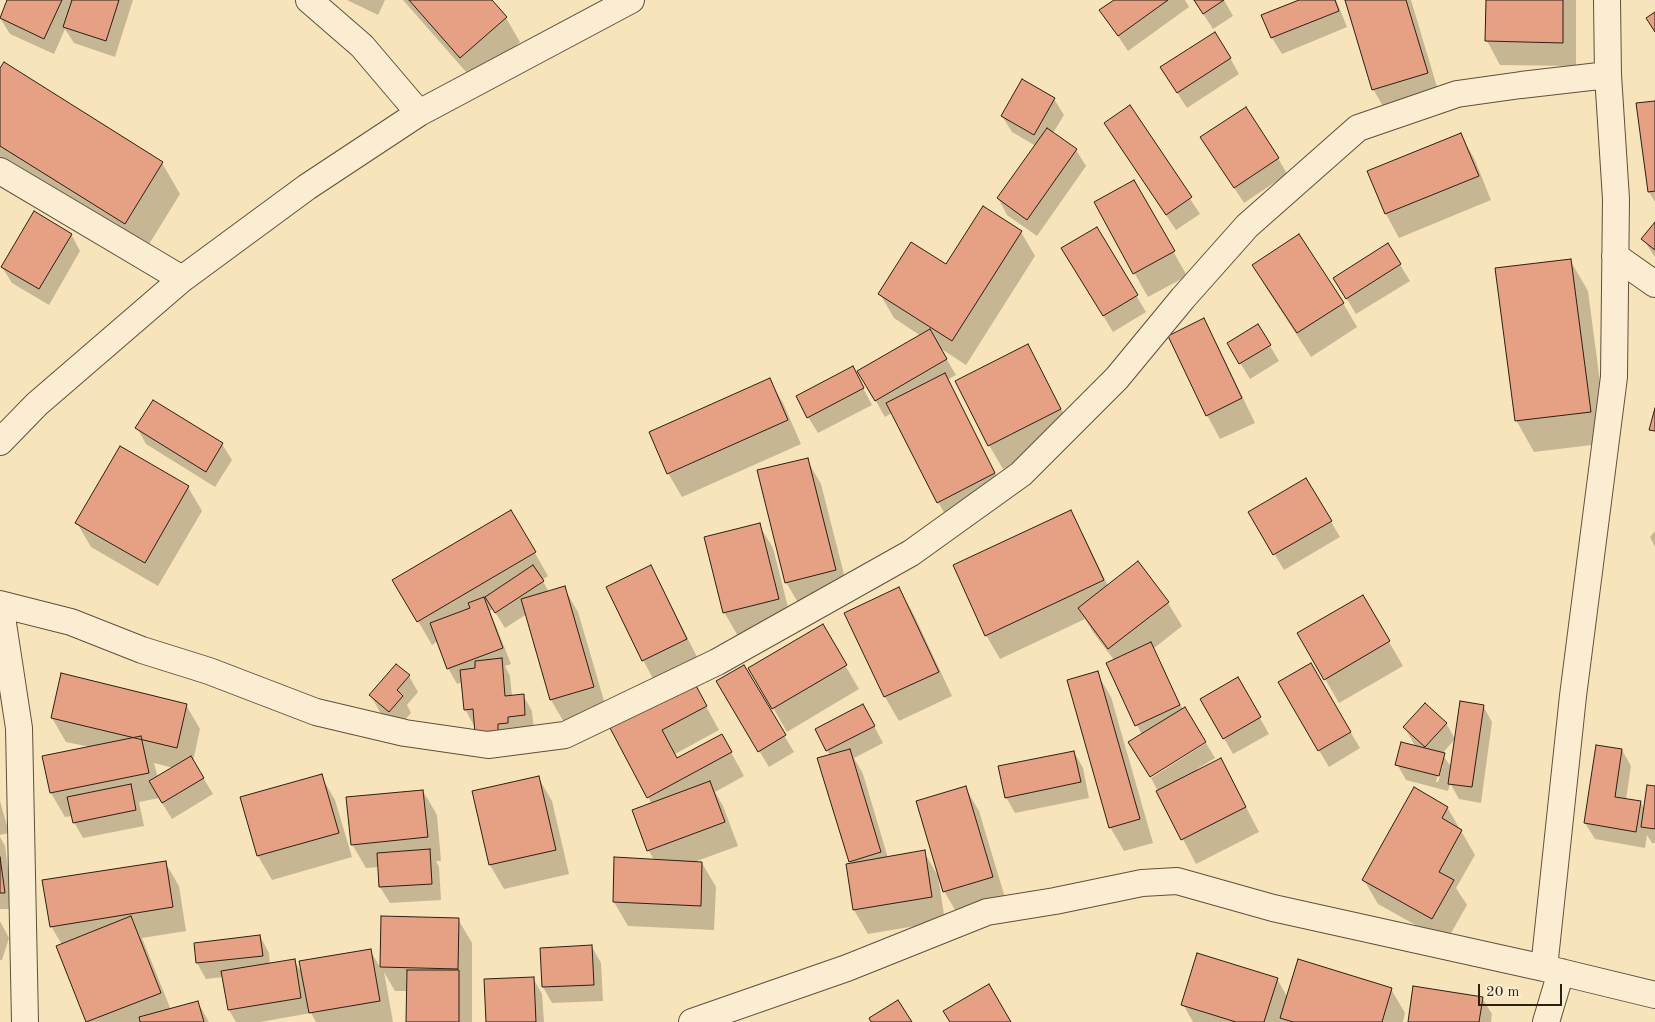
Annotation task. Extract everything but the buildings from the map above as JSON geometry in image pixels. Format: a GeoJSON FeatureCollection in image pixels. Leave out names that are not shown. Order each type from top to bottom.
{"type":"FeatureCollection","features":[{"type":"Feature","properties":{"kind":"street"},"geometry":{"type":"LineString","coordinates":[[309,0],[362,46],[420,113]]}},
{"type":"Feature","properties":{"kind":"street"},"geometry":{"type":"LineString","coordinates":[[0,442],[37,404],[182,279],[307,187],[420,113],[631,0]]}},
{"type":"Feature","properties":{"kind":"street"},"geometry":{"type":"LineString","coordinates":[[1546,1022],[1553,970],[1573,696],[1614,377],[1616,199],[1608,75],[1607,0]]}},
{"type":"Feature","properties":{"kind":"street"},"geometry":{"type":"LineString","coordinates":[[25,1022],[19,728],[0,604],[71,622],[142,650],[210,671],[316,712],[405,733],[488,745],[565,735],[717,662],[911,553],[1021,474],[1117,378],[1183,298],[1247,226],[1358,128],[1457,94],[1608,75]]}},
{"type":"Feature","properties":{"kind":"street"},"geometry":{"type":"LineString","coordinates":[[0,171],[182,279]]}},
{"type":"Feature","properties":{"kind":"street"},"geometry":{"type":"LineString","coordinates":[[1615,256],[1655,284]]}},
{"type":"Feature","properties":{"kind":"street"},"geometry":{"type":"LineString","coordinates":[[692,1022],[847,968],[988,912],[1055,901],[1142,883],[1178,881],[1273,908],[1553,970],[1655,995]]}}]}
